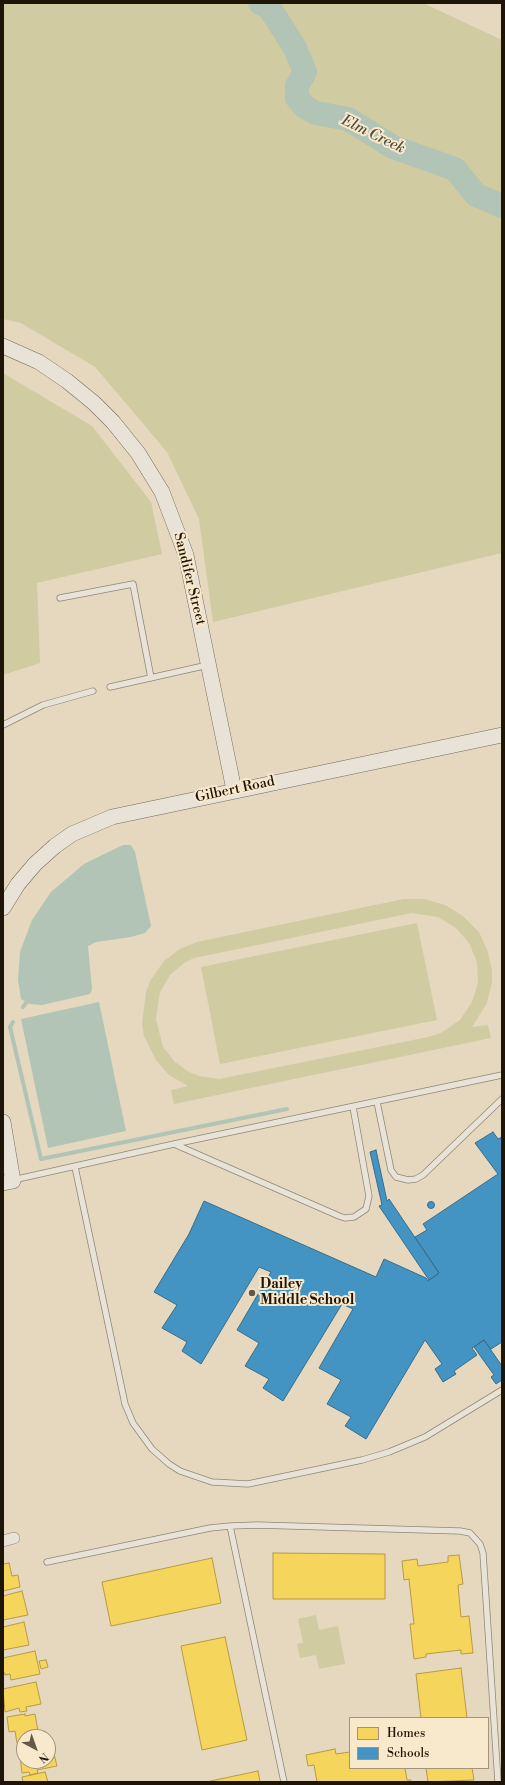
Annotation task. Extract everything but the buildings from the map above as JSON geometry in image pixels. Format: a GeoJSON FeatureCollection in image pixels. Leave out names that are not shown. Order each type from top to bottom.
{"type":"FeatureCollection","features":[{"type":"Feature","properties":{"kind":"street","name":"Sandifer Street"},"geometry":{"type":"LineString","coordinates":[[3,346],[38,362],[67,381],[113,422],[138,453],[162,492],[186,555],[234,790]]}},
{"type":"Feature","properties":{"kind":"street","name":"Gilbert Road"},"geometry":{"type":"LineString","coordinates":[[3,908],[18,884],[35,864],[72,834],[112,817],[234,790],[502,735]]}},
{"type":"Feature","properties":{"kind":"street"},"geometry":{"type":"LineString","coordinates":[[3,1122],[8,1182]]}},
{"type":"Feature","properties":{"kind":"lane"},"geometry":{"type":"LineString","coordinates":[[60,598],[133,584],[151,678]]}},
{"type":"Feature","properties":{"kind":"lane"},"geometry":{"type":"LineString","coordinates":[[110,687],[208,665]]}},
{"type":"Feature","properties":{"kind":"lane"},"geometry":{"type":"LineString","coordinates":[[3,725],[43,704],[93,691]]}},
{"type":"Feature","properties":{"kind":"lane"},"geometry":{"type":"LineString","coordinates":[[8,1182],[174,1144],[502,1075]]}},
{"type":"Feature","properties":{"kind":"lane"},"geometry":{"type":"LineString","coordinates":[[377,1102],[391,1170],[396,1177],[408,1180],[419,1178],[426,1172],[502,1099]]}},
{"type":"Feature","properties":{"kind":"lane"},"geometry":{"type":"LineString","coordinates":[[174,1144],[339,1216],[345,1218],[354,1217],[366,1209],[369,1196],[353,1107]]}},
{"type":"Feature","properties":{"kind":"lane"},"geometry":{"type":"LineString","coordinates":[[75,1167],[125,1404],[133,1423],[152,1449],[169,1464],[180,1471],[212,1482],[248,1484],[362,1460],[390,1452],[425,1437],[502,1390]]}},
{"type":"Feature","properties":{"kind":"lane"},"geometry":{"type":"LineString","coordinates":[[47,1562],[210,1528],[230,1526],[257,1525],[470,1532],[476,1538],[483,1554],[498,1782]]}},
{"type":"Feature","properties":{"kind":"lane"},"geometry":{"type":"LineString","coordinates":[[230,1526],[284,1782]]}},
{"type":"Feature","properties":{"kind":"shaded area"},"geometry":{"type":"Polygon","coordinates":[[[3,3],[423,3],[502,40],[502,553],[213,622],[199,519],[167,452],[95,367],[21,323],[3,319],[3,3]]]}},
{"type":"Feature","properties":{"kind":"shaded area"},"geometry":{"type":"Polygon","coordinates":[[[3,373],[92,426],[151,502],[162,554],[37,583],[40,663],[3,675],[3,373]]]}},
{"type":"Feature","properties":{"kind":"shaded area"},"geometry":{"type":"Polygon","coordinates":[[[123,845],[131,845],[135,852],[151,926],[145,933],[131,937],[96,942],[88,946],[92,989],[90,994],[42,1005],[30,1004],[21,999],[18,980],[20,952],[32,920],[51,892],[84,864],[123,845]]]}},
{"type":"Feature","properties":{"kind":"shaded area"},"geometry":{"type":"Polygon","coordinates":[[[404,899],[424,899],[445,905],[463,916],[479,932],[488,952],[492,971],[492,982],[487,1003],[472,1027],[488,1025],[491,1038],[174,1104],[171,1090],[188,1086],[169,1075],[156,1060],[144,1036],[142,1024],[146,992],[150,981],[164,961],[180,949],[197,942],[404,899]],[[412,913],[194,958],[184,963],[170,975],[160,992],[156,1019],[163,1047],[175,1062],[189,1072],[199,1076],[219,1079],[428,1037],[441,1033],[460,1020],[472,1002],[478,983],[477,962],[469,943],[456,928],[438,917],[412,913]]]}},
{"type":"Feature","properties":{"kind":"shaded area"},"geometry":{"type":"Polygon","coordinates":[[[417,923],[437,1020],[220,1064],[201,967],[417,923]]]}},
{"type":"Feature","properties":{"kind":"shaded area"},"geometry":{"type":"Polygon","coordinates":[[[99,1002],[126,1131],[48,1148],[21,1019],[99,1002]]]}},
{"type":"Feature","properties":{"kind":"shaded area"},"geometry":{"type":"Polygon","coordinates":[[[316,1615],[319,1630],[338,1626],[345,1664],[319,1669],[316,1655],[300,1658],[297,1644],[303,1643],[298,1619],[316,1615]]]}},
{"type":"Feature","properties":{"kind":"waterway","name":"Elm Creek"},"geometry":{"type":"LineString","coordinates":[[260,3],[269,7],[295,48],[305,72],[297,86],[297,98],[305,107],[316,113],[348,119],[393,147],[455,169],[476,195],[502,206]]}},
{"type":"Feature","properties":{"kind":"waterway"},"geometry":{"type":"LineString","coordinates":[[23,1007],[29,999]]}},
{"type":"Feature","properties":{"kind":"waterway"},"geometry":{"type":"LineString","coordinates":[[13,1022],[10,1027],[41,1159],[287,1109]]}},
{"type":"Feature","properties":{"kind":"place","name":"Dailey Middle School"},"geometry":{"type":"Point","coordinates":[252,1293]}}]}
